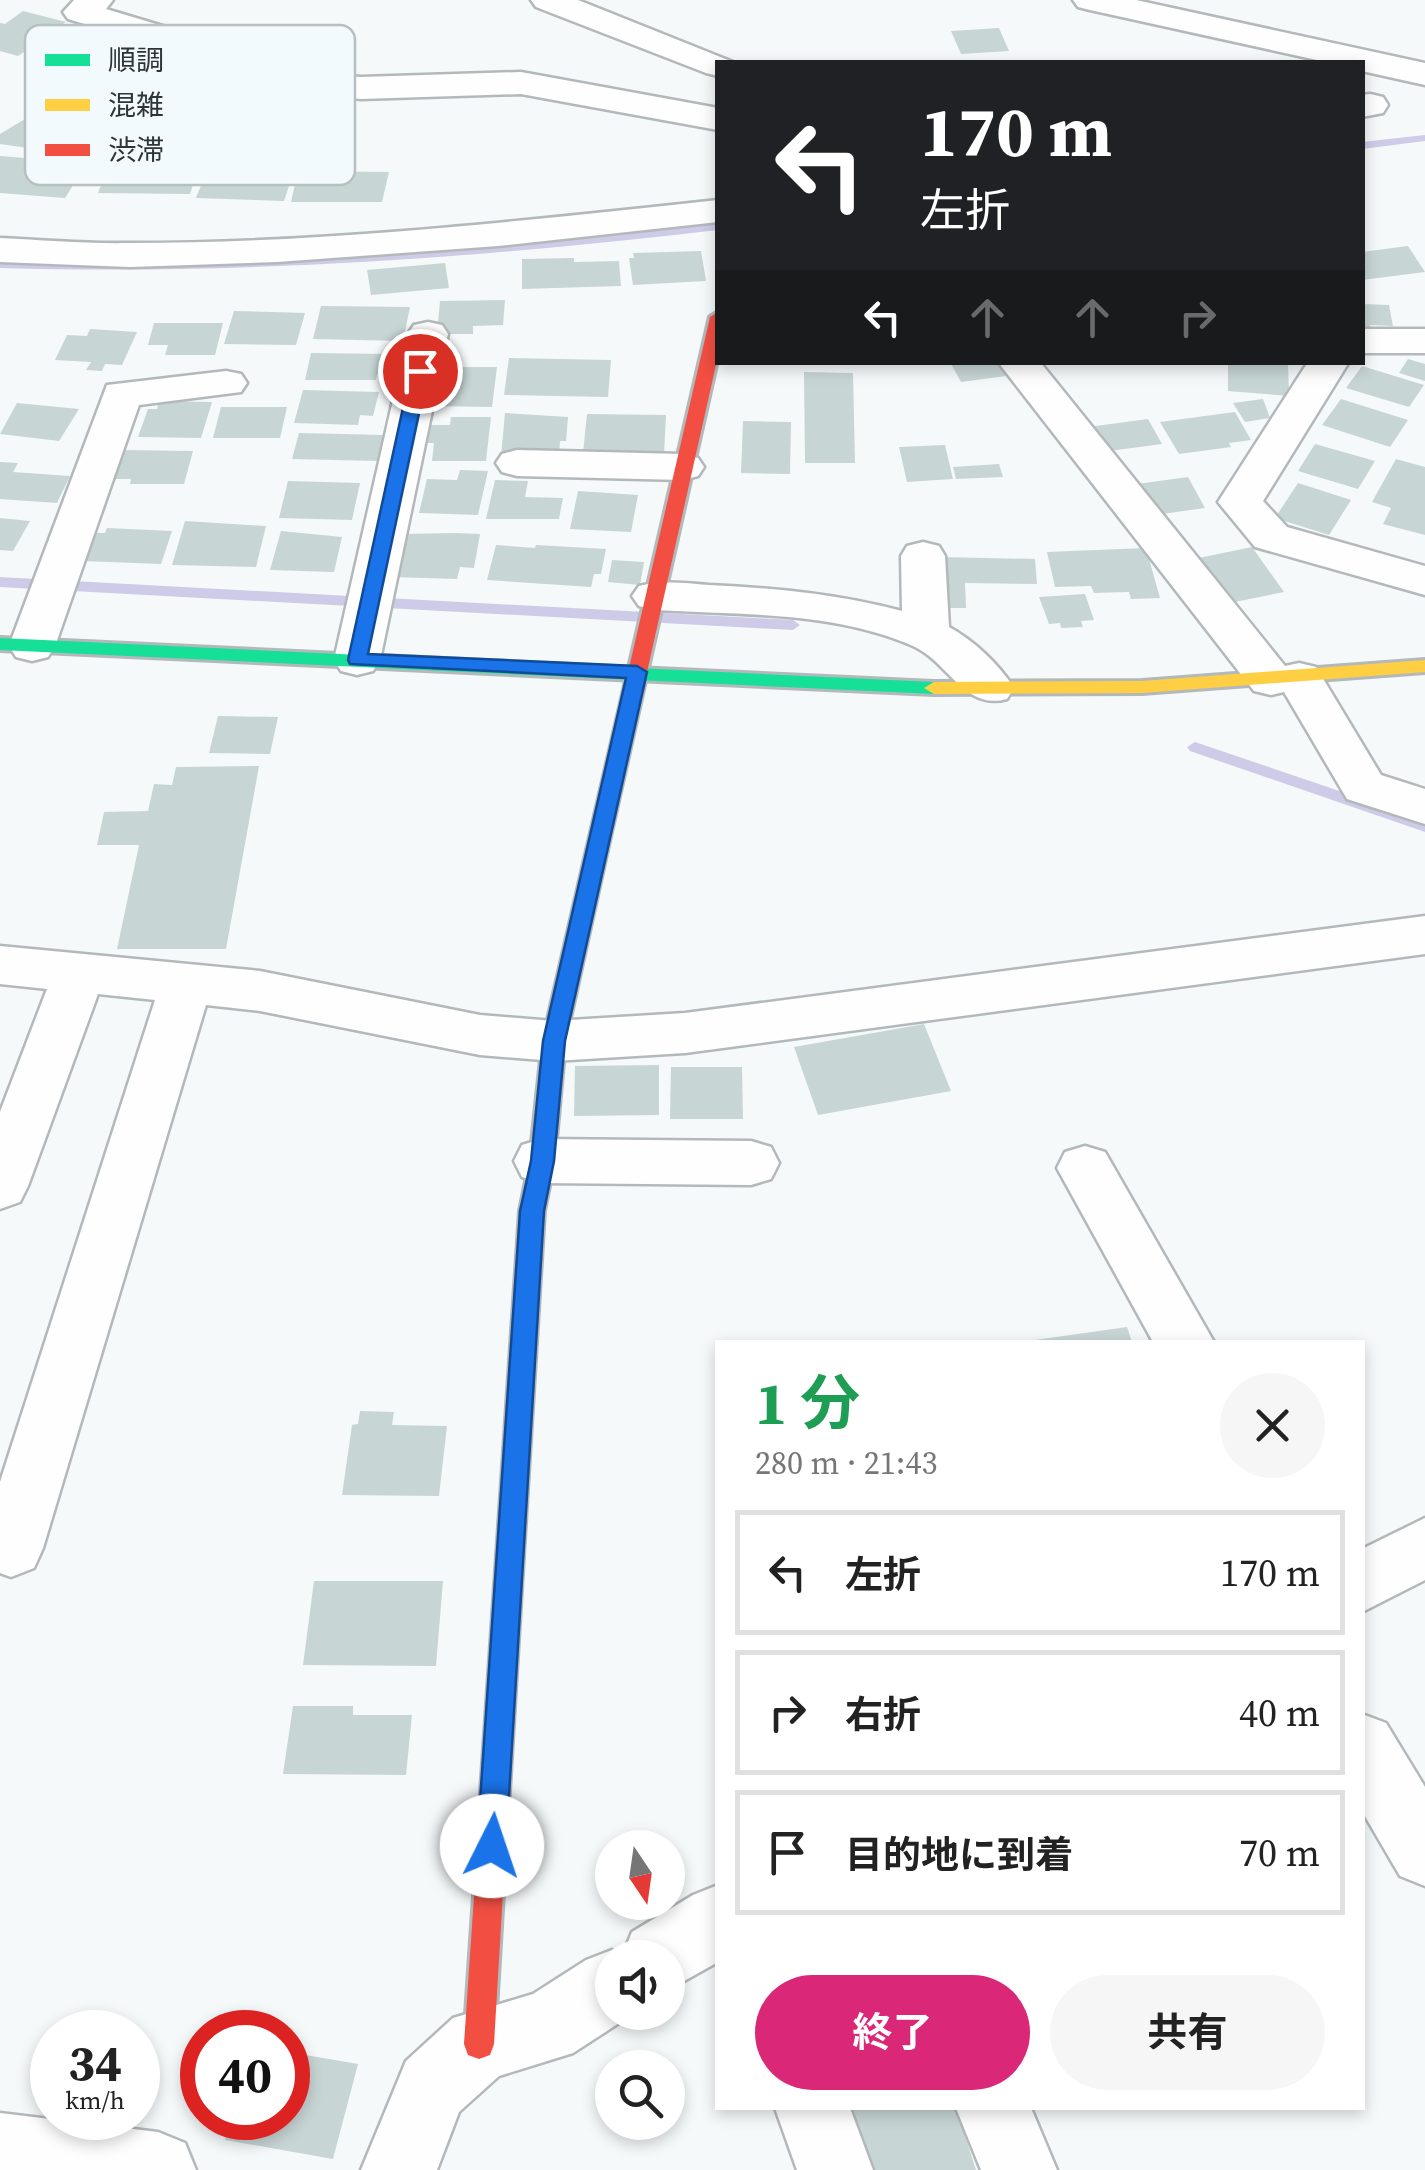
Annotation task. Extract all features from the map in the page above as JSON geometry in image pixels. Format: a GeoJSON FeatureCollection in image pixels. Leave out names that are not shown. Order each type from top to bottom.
{"type":"FeatureCollection","features":[{"type":"Feature","properties":{"kind":"street"},"geometry":{"type":"LineString","coordinates":[[548,0],[715,65]]}},
{"type":"Feature","properties":{"kind":"street"},"geometry":{"type":"LineString","coordinates":[[1090,0],[1362,60]]}},
{"type":"Feature","properties":{"kind":"street"},"geometry":{"type":"LineString","coordinates":[[76,5],[138,25]]}},
{"type":"Feature","properties":{"kind":"street"},"geometry":{"type":"LineString","coordinates":[[1365,61],[1417,72]]}},
{"type":"Feature","properties":{"kind":"street"},"geometry":{"type":"LineString","coordinates":[[1365,96],[1417,72]]}},
{"type":"Feature","properties":{"kind":"street"},"geometry":{"type":"LineString","coordinates":[[355,88],[521,83],[715,118]]}},
{"type":"Feature","properties":{"kind":"street"},"geometry":{"type":"LineString","coordinates":[[0,250],[130,255],[321,246],[572,227],[715,211]]}},
{"type":"Feature","properties":{"kind":"street"},"geometry":{"type":"LineString","coordinates":[[479,2044],[532,1211],[542,1161],[554,1041],[715,330]]}},
{"type":"Feature","properties":{"kind":"street"},"geometry":{"type":"LineString","coordinates":[[357,660],[428,334]]}},
{"type":"Feature","properties":{"kind":"street"},"geometry":{"type":"LineString","coordinates":[[1365,341],[1425,342]]}},
{"type":"Feature","properties":{"kind":"street"},"geometry":{"type":"LineString","coordinates":[[1021,365],[1285,679],[1364,786],[1425,807]]}},
{"type":"Feature","properties":{"kind":"street"},"geometry":{"type":"LineString","coordinates":[[1327,365],[1240,502],[1271,536],[1425,581]]}},
{"type":"Feature","properties":{"kind":"street"},"geometry":{"type":"LineString","coordinates":[[16,645],[54,586],[122,394],[226,383]]}},
{"type":"Feature","properties":{"kind":"street"},"geometry":{"type":"LineString","coordinates":[[517,463],[684,467]]}},
{"type":"Feature","properties":{"kind":"street"},"geometry":{"type":"LineString","coordinates":[[923,556],[926,634]]}},
{"type":"Feature","properties":{"kind":"street"},"geometry":{"type":"LineString","coordinates":[[652,609],[811,606],[926,634],[953,650],[990,688]]}},
{"type":"Feature","properties":{"kind":"street"},"geometry":{"type":"LineString","coordinates":[[16,645],[783,682],[990,688],[1285,679],[1425,666]]}},
{"type":"Feature","properties":{"kind":"street"},"geometry":{"type":"LineString","coordinates":[[0,965],[260,992],[480,1034],[554,1041],[685,1033],[1425,935]]}},
{"type":"Feature","properties":{"kind":"street"},"geometry":{"type":"LineString","coordinates":[[0,1186],[80,972]]}},
{"type":"Feature","properties":{"kind":"street"},"geometry":{"type":"LineString","coordinates":[[11,1548],[186,982]]}},
{"type":"Feature","properties":{"kind":"street"},"geometry":{"type":"LineString","coordinates":[[542,1161],[751,1163]]}},
{"type":"Feature","properties":{"kind":"street"},"geometry":{"type":"LineString","coordinates":[[1085,1168],[1183,1340]]}},
{"type":"Feature","properties":{"kind":"street"},"geometry":{"type":"LineString","coordinates":[[1365,1581],[1425,1547]]}},
{"type":"Feature","properties":{"kind":"street"},"geometry":{"type":"LineString","coordinates":[[1365,1751],[1425,1852]]}},
{"type":"Feature","properties":{"kind":"street"},"geometry":{"type":"LineString","coordinates":[[685,1941],[715,1922]]}},
{"type":"Feature","properties":{"kind":"street"},"geometry":{"type":"LineString","coordinates":[[399,2170],[432,2087],[479,2044],[547,2027],[595,1997]]}},
{"type":"Feature","properties":{"kind":"street"},"geometry":{"type":"LineString","coordinates":[[815,2110],[835,2170]]}},
{"type":"Feature","properties":{"kind":"street"},"geometry":{"type":"LineString","coordinates":[[995,2110],[1019,2170]]}},
{"type":"Feature","properties":{"kind":"street"},"geometry":{"type":"LineString","coordinates":[[0,2151],[158,2170]]}},
{"type":"Feature","properties":{"kind":"building"},"geometry":{"type":"Polygon","coordinates":[[[23,11],[66,22],[25,25],[25,51],[18,56],[0,51],[0,23],[5,24],[23,11]]]}},
{"type":"Feature","properties":{"kind":"building"},"geometry":{"type":"Polygon","coordinates":[[[999,28],[1009,51],[961,54],[951,31],[999,28]]]}},
{"type":"Feature","properties":{"kind":"building"},"geometry":{"type":"Polygon","coordinates":[[[25,119],[25,148],[0,144],[0,134],[25,119]]]}},
{"type":"Feature","properties":{"kind":"building"},"geometry":{"type":"Polygon","coordinates":[[[0,156],[25,158],[25,185],[73,185],[65,198],[0,193],[0,156]]]}},
{"type":"Feature","properties":{"kind":"building"},"geometry":{"type":"Polygon","coordinates":[[[355,172],[389,172],[382,202],[291,202],[295,185],[355,185],[355,172]]]}},
{"type":"Feature","properties":{"kind":"building"},"geometry":{"type":"Polygon","coordinates":[[[101,185],[193,185],[190,194],[98,193],[101,185]]]}},
{"type":"Feature","properties":{"kind":"building"},"geometry":{"type":"Polygon","coordinates":[[[201,185],[289,185],[284,201],[196,198],[201,185]]]}},
{"type":"Feature","properties":{"kind":"building"},"geometry":{"type":"Polygon","coordinates":[[[1408,246],[1425,272],[1365,280],[1365,252],[1408,246]]]}},
{"type":"Feature","properties":{"kind":"building"},"geometry":{"type":"Polygon","coordinates":[[[701,251],[706,281],[633,285],[629,258],[634,258],[633,253],[701,251]]]}},
{"type":"Feature","properties":{"kind":"building"},"geometry":{"type":"Polygon","coordinates":[[[574,258],[574,262],[619,261],[621,286],[522,289],[522,259],[574,258]]]}},
{"type":"Feature","properties":{"kind":"building"},"geometry":{"type":"Polygon","coordinates":[[[445,263],[449,288],[371,295],[367,270],[445,263]]]}},
{"type":"Feature","properties":{"kind":"building"},"geometry":{"type":"Polygon","coordinates":[[[505,300],[503,325],[473,326],[473,334],[437,334],[440,301],[505,300]]]}},
{"type":"Feature","properties":{"kind":"building"},"geometry":{"type":"Polygon","coordinates":[[[1365,304],[1389,305],[1393,326],[1370,325],[1371,332],[1365,331],[1365,304]]]}},
{"type":"Feature","properties":{"kind":"building"},"geometry":{"type":"Polygon","coordinates":[[[321,306],[410,307],[403,341],[313,339],[321,306]]]}},
{"type":"Feature","properties":{"kind":"building"},"geometry":{"type":"Polygon","coordinates":[[[234,311],[305,313],[296,345],[224,344],[234,311]]]}},
{"type":"Feature","properties":{"kind":"building"},"geometry":{"type":"Polygon","coordinates":[[[154,323],[223,323],[215,355],[165,355],[168,345],[148,345],[154,323]]]}},
{"type":"Feature","properties":{"kind":"building"},"geometry":{"type":"Polygon","coordinates":[[[90,329],[137,332],[122,365],[105,364],[102,371],[86,370],[91,362],[55,360],[67,335],[87,336],[90,329]]]}},
{"type":"Feature","properties":{"kind":"building"},"geometry":{"type":"Polygon","coordinates":[[[311,353],[389,354],[386,374],[377,374],[376,380],[305,380],[311,353]]]}},
{"type":"Feature","properties":{"kind":"building"},"geometry":{"type":"Polygon","coordinates":[[[509,358],[611,360],[608,397],[504,395],[509,358]]]}},
{"type":"Feature","properties":{"kind":"building"},"geometry":{"type":"Polygon","coordinates":[[[1408,359],[1425,364],[1425,381],[1399,373],[1408,359]]]}},
{"type":"Feature","properties":{"kind":"building"},"geometry":{"type":"Polygon","coordinates":[[[952,365],[1000,365],[1006,376],[961,382],[952,365]]]}},
{"type":"Feature","properties":{"kind":"building"},"geometry":{"type":"Polygon","coordinates":[[[1228,365],[1288,365],[1289,396],[1228,391],[1228,365]]]}},
{"type":"Feature","properties":{"kind":"building"},"geometry":{"type":"Polygon","coordinates":[[[1362,366],[1424,385],[1409,407],[1346,388],[1362,366]]]}},
{"type":"Feature","properties":{"kind":"building"},"geometry":{"type":"Polygon","coordinates":[[[437,367],[497,367],[492,407],[431,406],[437,367]]]}},
{"type":"Feature","properties":{"kind":"building"},"geometry":{"type":"Polygon","coordinates":[[[804,372],[853,373],[855,463],[805,463],[804,372]]]}},
{"type":"Feature","properties":{"kind":"building"},"geometry":{"type":"Polygon","coordinates":[[[303,390],[379,392],[373,416],[360,415],[358,425],[294,423],[303,390]]]}},
{"type":"Feature","properties":{"kind":"building"},"geometry":{"type":"Polygon","coordinates":[[[1263,399],[1270,418],[1245,422],[1233,403],[1263,399]]]}},
{"type":"Feature","properties":{"kind":"building"},"geometry":{"type":"Polygon","coordinates":[[[1341,399],[1408,420],[1390,447],[1322,425],[1341,399]]]}},
{"type":"Feature","properties":{"kind":"building"},"geometry":{"type":"Polygon","coordinates":[[[159,401],[212,402],[201,438],[138,437],[148,409],[157,409],[159,401]]]}},
{"type":"Feature","properties":{"kind":"building"},"geometry":{"type":"Polygon","coordinates":[[[17,403],[79,409],[59,441],[0,434],[17,403]]]}},
{"type":"Feature","properties":{"kind":"building"},"geometry":{"type":"Polygon","coordinates":[[[221,407],[287,407],[280,438],[213,438],[221,407]]]}},
{"type":"Feature","properties":{"kind":"building"},"geometry":{"type":"Polygon","coordinates":[[[1235,412],[1251,440],[1229,443],[1231,447],[1179,454],[1160,422],[1235,412]]]}},
{"type":"Feature","properties":{"kind":"building"},"geometry":{"type":"Polygon","coordinates":[[[505,413],[568,417],[566,441],[560,441],[559,456],[501,456],[505,413]]]}},
{"type":"Feature","properties":{"kind":"building"},"geometry":{"type":"Polygon","coordinates":[[[587,414],[666,415],[664,454],[583,453],[587,414]]]}},
{"type":"Feature","properties":{"kind":"building"},"geometry":{"type":"Polygon","coordinates":[[[451,417],[491,417],[486,461],[432,461],[434,443],[423,443],[425,425],[450,425],[451,417]]]}},
{"type":"Feature","properties":{"kind":"building"},"geometry":{"type":"Polygon","coordinates":[[[1148,419],[1162,444],[1094,453],[1081,428],[1148,419]]]}},
{"type":"Feature","properties":{"kind":"building"},"geometry":{"type":"Polygon","coordinates":[[[743,421],[791,422],[790,474],[741,473],[743,421]]]}},
{"type":"Feature","properties":{"kind":"building"},"geometry":{"type":"Polygon","coordinates":[[[299,433],[385,435],[379,461],[292,459],[299,433]]]}},
{"type":"Feature","properties":{"kind":"building"},"geometry":{"type":"Polygon","coordinates":[[[1315,444],[1375,461],[1358,489],[1298,471],[1315,444]]]}},
{"type":"Feature","properties":{"kind":"building"},"geometry":{"type":"Polygon","coordinates":[[[945,445],[953,479],[907,482],[899,447],[945,445]]]}},
{"type":"Feature","properties":{"kind":"building"},"geometry":{"type":"Polygon","coordinates":[[[121,450],[193,451],[184,484],[130,484],[131,479],[113,479],[121,450]]]}},
{"type":"Feature","properties":{"kind":"building"},"geometry":{"type":"Polygon","coordinates":[[[1396,459],[1425,467],[1425,535],[1383,524],[1391,508],[1372,502],[1396,459]]]}},
{"type":"Feature","properties":{"kind":"building"},"geometry":{"type":"Polygon","coordinates":[[[0,462],[18,463],[13,472],[70,476],[57,503],[0,499],[0,462]]]}},
{"type":"Feature","properties":{"kind":"building"},"geometry":{"type":"Polygon","coordinates":[[[999,464],[1003,477],[956,479],[953,467],[999,464]]]}},
{"type":"Feature","properties":{"kind":"building"},"geometry":{"type":"Polygon","coordinates":[[[460,470],[488,471],[478,515],[419,513],[427,479],[457,480],[460,470]]]}},
{"type":"Feature","properties":{"kind":"building"},"geometry":{"type":"Polygon","coordinates":[[[1188,477],[1205,508],[1148,516],[1130,485],[1188,477]]]}},
{"type":"Feature","properties":{"kind":"building"},"geometry":{"type":"Polygon","coordinates":[[[495,480],[528,481],[525,497],[563,498],[559,519],[486,519],[495,480]]]}},
{"type":"Feature","properties":{"kind":"building"},"geometry":{"type":"Polygon","coordinates":[[[288,481],[360,483],[352,520],[279,518],[288,481]]]}},
{"type":"Feature","properties":{"kind":"building"},"geometry":{"type":"Polygon","coordinates":[[[1298,483],[1351,500],[1329,535],[1275,518],[1298,483]]]}},
{"type":"Feature","properties":{"kind":"building"},"geometry":{"type":"Polygon","coordinates":[[[578,491],[638,495],[631,532],[570,529],[578,491]]]}},
{"type":"Feature","properties":{"kind":"building"},"geometry":{"type":"Polygon","coordinates":[[[0,518],[30,521],[13,551],[0,550],[0,518]]]}},
{"type":"Feature","properties":{"kind":"building"},"geometry":{"type":"Polygon","coordinates":[[[185,521],[266,526],[256,567],[172,565],[185,521]]]}},
{"type":"Feature","properties":{"kind":"building"},"geometry":{"type":"Polygon","coordinates":[[[107,528],[172,531],[161,564],[83,561],[92,533],[105,533],[107,528]]]}},
{"type":"Feature","properties":{"kind":"building"},"geometry":{"type":"Polygon","coordinates":[[[281,531],[342,537],[334,572],[270,570],[281,531]]]}},
{"type":"Feature","properties":{"kind":"building"},"geometry":{"type":"Polygon","coordinates":[[[401,534],[480,534],[474,568],[460,567],[457,579],[391,577],[401,534]]]}},
{"type":"Feature","properties":{"kind":"building"},"geometry":{"type":"Polygon","coordinates":[[[496,545],[606,549],[601,574],[594,574],[591,587],[487,580],[496,545]]]}},
{"type":"Feature","properties":{"kind":"building"},"geometry":{"type":"Polygon","coordinates":[[[1252,547],[1284,592],[1220,605],[1189,560],[1252,547]]]}},
{"type":"Feature","properties":{"kind":"building"},"geometry":{"type":"Polygon","coordinates":[[[1146,548],[1160,598],[1131,599],[1129,592],[1094,593],[1091,586],[1055,587],[1047,552],[1146,548]]]}},
{"type":"Feature","properties":{"kind":"building"},"geometry":{"type":"Polygon","coordinates":[[[941,557],[1035,559],[1037,584],[965,583],[966,608],[943,608],[941,557]]]}},
{"type":"Feature","properties":{"kind":"building"},"geometry":{"type":"Polygon","coordinates":[[[612,560],[644,562],[640,585],[608,582],[612,560]]]}},
{"type":"Feature","properties":{"kind":"building"},"geometry":{"type":"Polygon","coordinates":[[[1085,594],[1094,620],[1081,621],[1083,627],[1049,624],[1039,597],[1085,594]]]}},
{"type":"Feature","properties":{"kind":"building"},"geometry":{"type":"Polygon","coordinates":[[[218,716],[278,717],[270,754],[209,753],[218,716]]]}},
{"type":"Feature","properties":{"kind":"building"},"geometry":{"type":"Polygon","coordinates":[[[259,766],[226,949],[117,949],[139,845],[97,845],[104,812],[148,811],[154,784],[172,785],[176,767],[259,766]]]}},
{"type":"Feature","properties":{"kind":"building"},"geometry":{"type":"Polygon","coordinates":[[[924,1024],[951,1091],[818,1115],[794,1047],[924,1024]]]}},
{"type":"Feature","properties":{"kind":"building"},"geometry":{"type":"Polygon","coordinates":[[[659,1065],[659,1115],[574,1116],[575,1066],[659,1065]]]}},
{"type":"Feature","properties":{"kind":"building"},"geometry":{"type":"Polygon","coordinates":[[[671,1067],[742,1067],[743,1119],[670,1119],[671,1067]]]}},
{"type":"Feature","properties":{"kind":"building"},"geometry":{"type":"Polygon","coordinates":[[[1127,1327],[1131,1340],[1035,1340],[1127,1327]]]}},
{"type":"Feature","properties":{"kind":"building"},"geometry":{"type":"Polygon","coordinates":[[[360,1411],[394,1412],[392,1425],[447,1426],[439,1496],[342,1495],[352,1425],[358,1424],[360,1411]]]}},
{"type":"Feature","properties":{"kind":"building"},"geometry":{"type":"Polygon","coordinates":[[[314,1581],[443,1581],[436,1666],[303,1665],[314,1581]]]}},
{"type":"Feature","properties":{"kind":"building"},"geometry":{"type":"Polygon","coordinates":[[[293,1706],[353,1706],[353,1715],[412,1715],[406,1775],[283,1774],[293,1706]]]}},
{"type":"Feature","properties":{"kind":"building"},"geometry":{"type":"Polygon","coordinates":[[[310,2056],[358,2064],[333,2159],[225,2140],[310,2140],[310,2056]]]}},
{"type":"Feature","properties":{"kind":"building"},"geometry":{"type":"Polygon","coordinates":[[[845,2110],[957,2110],[976,2170],[863,2170],[845,2110]]]}},
{"type":"Feature","properties":{"kind":"waterway"},"geometry":{"type":"LineString","coordinates":[[1365,146],[1425,138]]}},
{"type":"Feature","properties":{"kind":"waterway"},"geometry":{"type":"LineString","coordinates":[[0,264],[179,267],[359,260],[539,246],[715,226]]}},
{"type":"Feature","properties":{"kind":"waterway"},"geometry":{"type":"LineString","coordinates":[[0,582],[793,625]]}},
{"type":"Feature","properties":{"kind":"waterway"},"geometry":{"type":"LineString","coordinates":[[1195,747],[1425,826]]}},
{"type":"Feature","properties":{"kind":"traffic: fast"},"geometry":{"type":"LineString","coordinates":[[0,644],[934,688]]}},
{"type":"Feature","properties":{"kind":"traffic: slow"},"geometry":{"type":"LineString","coordinates":[[934,688],[1142,687],[1425,666]]}},
{"type":"Feature","properties":{"kind":"traffic: slow"},"geometry":{"type":"LineString","coordinates":[[510,1556],[532,1211],[542,1161],[554,1041],[597,850]]}},
{"type":"Feature","properties":{"kind":"traffic: jam"},"geometry":{"type":"LineString","coordinates":[[597,850],[715,330]]}},
{"type":"Feature","properties":{"kind":"traffic: jam"},"geometry":{"type":"LineString","coordinates":[[479,2044],[510,1556]]}},
{"type":"Feature","properties":{"kind":"route"},"geometry":{"type":"LineString","coordinates":[[420,371],[357,660],[637,672],[554,1041],[542,1161],[532,1211],[492,1846]]}}]}
